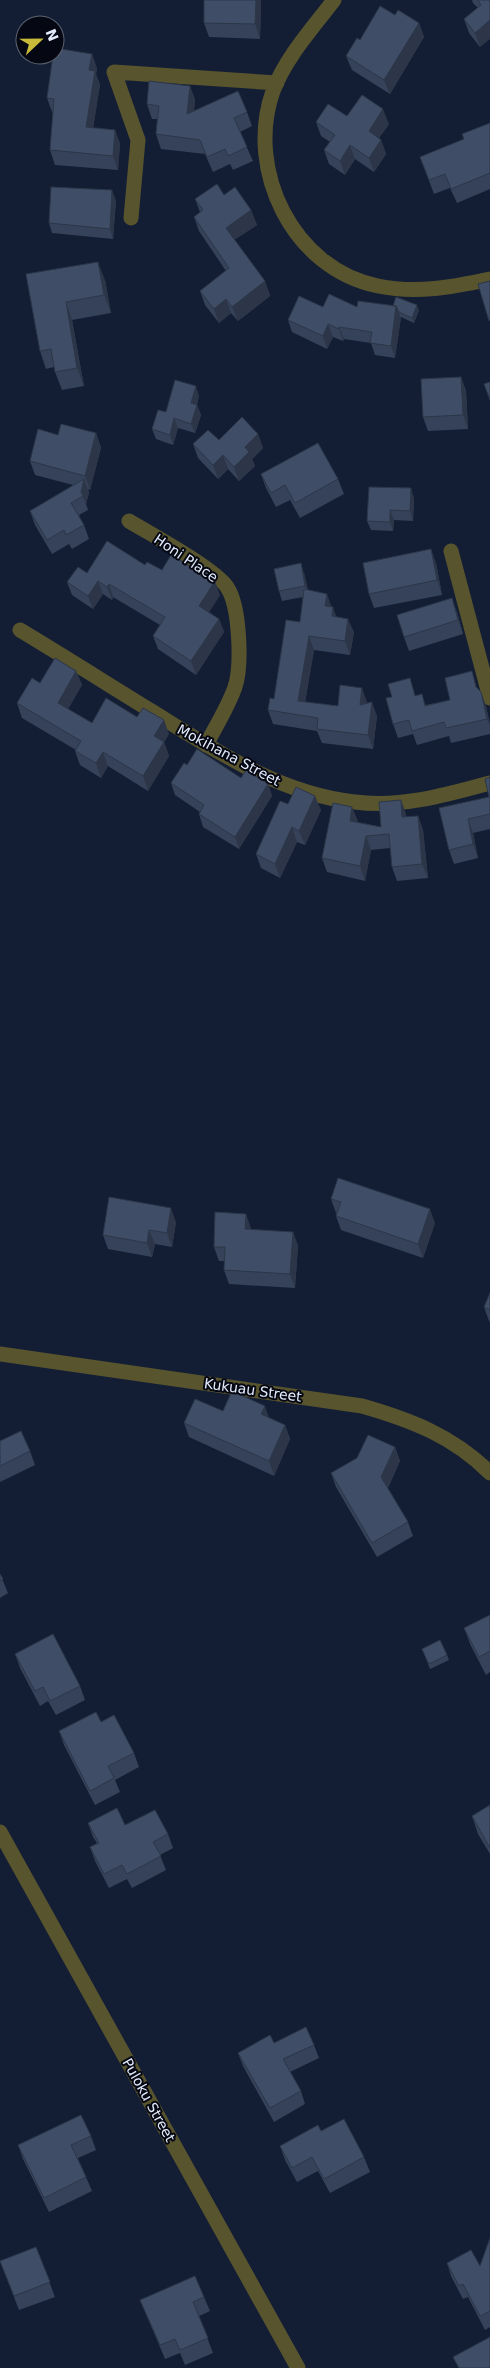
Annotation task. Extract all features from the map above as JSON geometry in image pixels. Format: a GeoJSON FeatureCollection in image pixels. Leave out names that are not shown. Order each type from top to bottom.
{"type":"FeatureCollection","features":[{"type":"Feature","properties":{"kind":"street"},"geometry":{"type":"LineString","coordinates":[[334,0],[286,63],[277,83],[266,121],[265,152],[270,182],[282,211],[299,237],[321,258],[347,275],[368,283],[406,291],[437,290],[490,279]]}},
{"type":"Feature","properties":{"kind":"street"},"geometry":{"type":"LineString","coordinates":[[131,218],[138,140],[114,72],[277,83]]}},
{"type":"Feature","properties":{"kind":"street","name":"Honi Place"},"geometry":{"type":"LineString","coordinates":[[129,521],[208,569],[227,587],[236,612],[239,663],[235,687],[206,745]]}},
{"type":"Feature","properties":{"kind":"street"},"geometry":{"type":"LineString","coordinates":[[451,551],[490,698]]}},
{"type":"Feature","properties":{"kind":"street","name":"Mokihana Street"},"geometry":{"type":"LineString","coordinates":[[20,630],[206,745],[262,775],[308,794],[356,803],[406,802],[490,784]]}},
{"type":"Feature","properties":{"kind":"street","name":"Kukuau Street"},"geometry":{"type":"LineString","coordinates":[[0,1354],[362,1406],[408,1420],[447,1439],[490,1473]]}},
{"type":"Feature","properties":{"kind":"street","name":"Puloku Street"},"geometry":{"type":"LineString","coordinates":[[0,1832],[298,2368]]}},
{"type":"Feature","properties":{"kind":"building"},"geometry":{"type":"Polygon","coordinates":[[[204,0],[256,0],[255,24],[204,23],[204,0]]]}},
{"type":"Feature","properties":{"kind":"building"},"geometry":{"type":"Polygon","coordinates":[[[478,0],[490,0],[490,20],[475,33],[464,19],[481,5],[478,0]]]}},
{"type":"Feature","properties":{"kind":"building"},"geometry":{"type":"Polygon","coordinates":[[[380,6],[395,15],[398,10],[419,23],[384,80],[346,56],[357,38],[360,40],[380,6]]]}},
{"type":"Feature","properties":{"kind":"building"},"geometry":{"type":"Polygon","coordinates":[[[65,50],[92,54],[89,70],[95,71],[86,127],[115,130],[113,156],[50,150],[54,99],[47,98],[52,65],[65,65],[65,50]]]}},
{"type":"Feature","properties":{"kind":"building"},"geometry":{"type":"Polygon","coordinates":[[[149,81],[190,86],[187,114],[238,91],[247,112],[234,118],[247,147],[228,156],[225,149],[207,157],[200,140],[156,134],[159,106],[147,104],[149,81]]]}},
{"type":"Feature","properties":{"kind":"building"},"geometry":{"type":"Polygon","coordinates":[[[362,95],[383,109],[369,131],[381,140],[369,158],[350,145],[340,161],[324,150],[335,135],[316,122],[328,104],[347,116],[362,95]]]}},
{"type":"Feature","properties":{"kind":"building"},"geometry":{"type":"Polygon","coordinates":[[[490,123],[490,173],[451,189],[445,174],[429,180],[420,157],[464,139],[462,134],[490,123]]]}},
{"type":"Feature","properties":{"kind":"building"},"geometry":{"type":"Polygon","coordinates":[[[217,184],[224,195],[235,187],[251,210],[226,228],[265,281],[232,307],[226,299],[214,309],[200,291],[229,268],[194,217],[203,210],[195,199],[217,184]]]}},
{"type":"Feature","properties":{"kind":"building"},"geometry":{"type":"Polygon","coordinates":[[[51,187],[112,190],[110,229],[49,223],[51,187]]]}},
{"type":"Feature","properties":{"kind":"building"},"geometry":{"type":"Polygon","coordinates":[[[98,262],[104,295],[66,302],[77,368],[55,372],[51,349],[40,351],[26,274],[98,262]]]}},
{"type":"Feature","properties":{"kind":"building"},"geometry":{"type":"Polygon","coordinates":[[[490,281],[490,320],[489,321],[478,284],[490,281]]]}},
{"type":"Feature","properties":{"kind":"building"},"geometry":{"type":"Polygon","coordinates":[[[329,294],[357,307],[358,301],[396,306],[391,346],[370,343],[372,332],[339,327],[339,329],[328,324],[323,336],[288,320],[299,296],[323,307],[329,294]]]}},
{"type":"Feature","properties":{"kind":"building"},"geometry":{"type":"Polygon","coordinates":[[[396,297],[417,305],[412,318],[399,312],[396,306],[393,306],[396,297]]]}},
{"type":"Feature","properties":{"kind":"building"},"geometry":{"type":"Polygon","coordinates":[[[461,377],[463,415],[423,417],[421,379],[461,377]]]}},
{"type":"Feature","properties":{"kind":"building"},"geometry":{"type":"Polygon","coordinates":[[[175,380],[196,386],[191,403],[197,405],[191,424],[174,418],[170,435],[152,429],[158,410],[166,412],[175,380]]]}},
{"type":"Feature","properties":{"kind":"building"},"geometry":{"type":"Polygon","coordinates":[[[490,382],[490,400],[484,384],[490,382]]]}},
{"type":"Feature","properties":{"kind":"building"},"geometry":{"type":"Polygon","coordinates":[[[242,417],[258,434],[245,447],[249,452],[234,467],[223,455],[213,465],[193,444],[208,430],[219,440],[242,417]]]}},
{"type":"Feature","properties":{"kind":"building"},"geometry":{"type":"Polygon","coordinates":[[[61,424],[96,433],[85,476],[30,461],[38,429],[58,435],[61,424]]]}},
{"type":"Feature","properties":{"kind":"building"},"geometry":{"type":"Polygon","coordinates":[[[318,443],[338,479],[295,503],[285,485],[271,493],[261,474],[318,443]]]}},
{"type":"Feature","properties":{"kind":"building"},"geometry":{"type":"Polygon","coordinates":[[[84,479],[81,492],[83,496],[71,503],[84,525],[66,535],[64,530],[47,540],[30,511],[84,479]]]}},
{"type":"Feature","properties":{"kind":"building"},"geometry":{"type":"Polygon","coordinates":[[[369,487],[411,488],[410,511],[390,510],[390,522],[367,521],[369,487]]]}},
{"type":"Feature","properties":{"kind":"building"},"geometry":{"type":"Polygon","coordinates":[[[107,541],[145,565],[147,562],[162,570],[171,555],[196,570],[199,565],[214,579],[215,581],[199,606],[219,619],[191,661],[153,636],[165,617],[109,584],[107,587],[98,581],[88,596],[67,582],[78,567],[87,573],[107,541]]]}},
{"type":"Feature","properties":{"kind":"building"},"geometry":{"type":"Polygon","coordinates":[[[431,549],[437,580],[369,594],[363,563],[431,549]]]}},
{"type":"Feature","properties":{"kind":"building"},"geometry":{"type":"Polygon","coordinates":[[[301,563],[305,586],[279,591],[274,569],[301,563]]]}},
{"type":"Feature","properties":{"kind":"building"},"geometry":{"type":"Polygon","coordinates":[[[304,589],[327,594],[325,606],[333,607],[332,616],[348,619],[345,641],[309,636],[298,701],[338,706],[340,685],[362,688],[360,705],[372,702],[368,735],[317,729],[318,718],[268,710],[270,698],[274,699],[286,620],[300,622],[304,589]]]}},
{"type":"Feature","properties":{"kind":"building"},"geometry":{"type":"Polygon","coordinates":[[[452,598],[458,620],[404,637],[397,615],[452,598]]]}},
{"type":"Feature","properties":{"kind":"building"},"geometry":{"type":"Polygon","coordinates":[[[55,658],[76,671],[58,703],[92,723],[106,698],[137,717],[143,708],[164,720],[154,736],[164,742],[143,776],[103,752],[96,763],[75,751],[81,741],[17,703],[32,678],[40,683],[55,658]]]}},
{"type":"Feature","properties":{"kind":"building"},"geometry":{"type":"Polygon","coordinates":[[[472,671],[476,687],[481,692],[487,719],[446,728],[444,722],[412,731],[409,720],[393,724],[386,698],[392,697],[388,684],[410,678],[415,696],[422,694],[425,706],[450,700],[445,678],[472,671]]]}},
{"type":"Feature","properties":{"kind":"building"},"geometry":{"type":"Polygon","coordinates":[[[197,749],[241,778],[246,770],[268,784],[235,837],[199,814],[204,805],[171,783],[184,763],[187,765],[197,749]]]}},
{"type":"Feature","properties":{"kind":"building"},"geometry":{"type":"Polygon","coordinates":[[[490,777],[490,814],[468,819],[473,844],[449,850],[439,808],[489,797],[485,779],[490,777]]]}},
{"type":"Feature","properties":{"kind":"building"},"geometry":{"type":"Polygon","coordinates":[[[296,787],[315,796],[299,831],[292,827],[275,864],[256,854],[280,801],[288,804],[296,787]]]}},
{"type":"Feature","properties":{"kind":"building"},"geometry":{"type":"Polygon","coordinates":[[[401,800],[402,817],[418,816],[422,864],[392,867],[389,834],[366,836],[360,866],[322,858],[333,803],[352,807],[350,821],[381,827],[379,802],[401,800]]]}},
{"type":"Feature","properties":{"kind":"building"},"geometry":{"type":"Polygon","coordinates":[[[338,1178],[430,1209],[418,1244],[336,1216],[341,1202],[331,1199],[338,1178]]]}},
{"type":"Feature","properties":{"kind":"building"},"geometry":{"type":"Polygon","coordinates":[[[109,1197],[171,1208],[167,1233],[149,1230],[147,1243],[103,1235],[109,1197]]]}},
{"type":"Feature","properties":{"kind":"building"},"geometry":{"type":"Polygon","coordinates":[[[215,1212],[246,1214],[245,1229],[293,1232],[290,1274],[224,1270],[225,1247],[214,1247],[215,1212]]]}},
{"type":"Feature","properties":{"kind":"building"},"geometry":{"type":"Polygon","coordinates":[[[490,1293],[490,1310],[484,1307],[490,1293]]]}},
{"type":"Feature","properties":{"kind":"building"},"geometry":{"type":"Polygon","coordinates":[[[232,1391],[265,1406],[261,1414],[285,1425],[269,1461],[184,1423],[195,1399],[223,1411],[232,1391]]]}},
{"type":"Feature","properties":{"kind":"building"},"geometry":{"type":"Polygon","coordinates":[[[21,1431],[30,1451],[0,1466],[0,1441],[21,1431]]]}},
{"type":"Feature","properties":{"kind":"building"},"geometry":{"type":"Polygon","coordinates":[[[368,1435],[395,1447],[381,1477],[408,1522],[372,1543],[331,1473],[357,1458],[368,1435]]]}},
{"type":"Feature","properties":{"kind":"building"},"geometry":{"type":"Polygon","coordinates":[[[490,1615],[490,1651],[479,1657],[464,1628],[490,1615]]]}},
{"type":"Feature","properties":{"kind":"building"},"geometry":{"type":"Polygon","coordinates":[[[53,1634],[80,1686],[50,1701],[43,1687],[35,1691],[15,1654],[53,1634]]]}},
{"type":"Feature","properties":{"kind":"building"},"geometry":{"type":"Polygon","coordinates":[[[440,1640],[447,1655],[429,1664],[422,1649],[440,1640]]]}},
{"type":"Feature","properties":{"kind":"building"},"geometry":{"type":"Polygon","coordinates":[[[96,1712],[101,1722],[114,1715],[134,1753],[108,1766],[114,1778],[90,1791],[59,1731],[96,1712]]]}},
{"type":"Feature","properties":{"kind":"building"},"geometry":{"type":"Polygon","coordinates":[[[490,1805],[490,1848],[472,1816],[490,1805]]]}},
{"type":"Feature","properties":{"kind":"building"},"geometry":{"type":"Polygon","coordinates":[[[117,1808],[125,1825],[155,1810],[168,1834],[153,1842],[161,1856],[127,1874],[122,1865],[104,1874],[90,1847],[99,1843],[88,1823],[117,1808]]]}},
{"type":"Feature","properties":{"kind":"building"},"geometry":{"type":"Polygon","coordinates":[[[306,2027],[314,2045],[283,2059],[301,2091],[270,2108],[238,2053],[270,2035],[274,2043],[306,2027]]]}},
{"type":"Feature","properties":{"kind":"building"},"geometry":{"type":"Polygon","coordinates":[[[81,2115],[91,2136],[71,2145],[86,2177],[44,2198],[18,2145],[81,2115]]]}},
{"type":"Feature","properties":{"kind":"building"},"geometry":{"type":"Polygon","coordinates":[[[344,2119],[364,2157],[324,2179],[312,2157],[292,2168],[280,2146],[318,2125],[321,2131],[344,2119]]]}},
{"type":"Feature","properties":{"kind":"building"},"geometry":{"type":"Polygon","coordinates":[[[490,2238],[490,2311],[480,2316],[463,2284],[459,2286],[447,2263],[471,2250],[480,2266],[490,2238]]]}},
{"type":"Feature","properties":{"kind":"building"},"geometry":{"type":"Polygon","coordinates":[[[36,2247],[50,2282],[14,2296],[0,2261],[36,2247]]]}},
{"type":"Feature","properties":{"kind":"building"},"geometry":{"type":"Polygon","coordinates":[[[195,2276],[204,2297],[193,2302],[208,2338],[180,2350],[175,2339],[160,2345],[140,2300],[195,2276]]]}},
{"type":"Feature","properties":{"kind":"building"},"geometry":{"type":"Polygon","coordinates":[[[490,2337],[490,2368],[459,2368],[453,2357],[490,2337]]]}}]}
